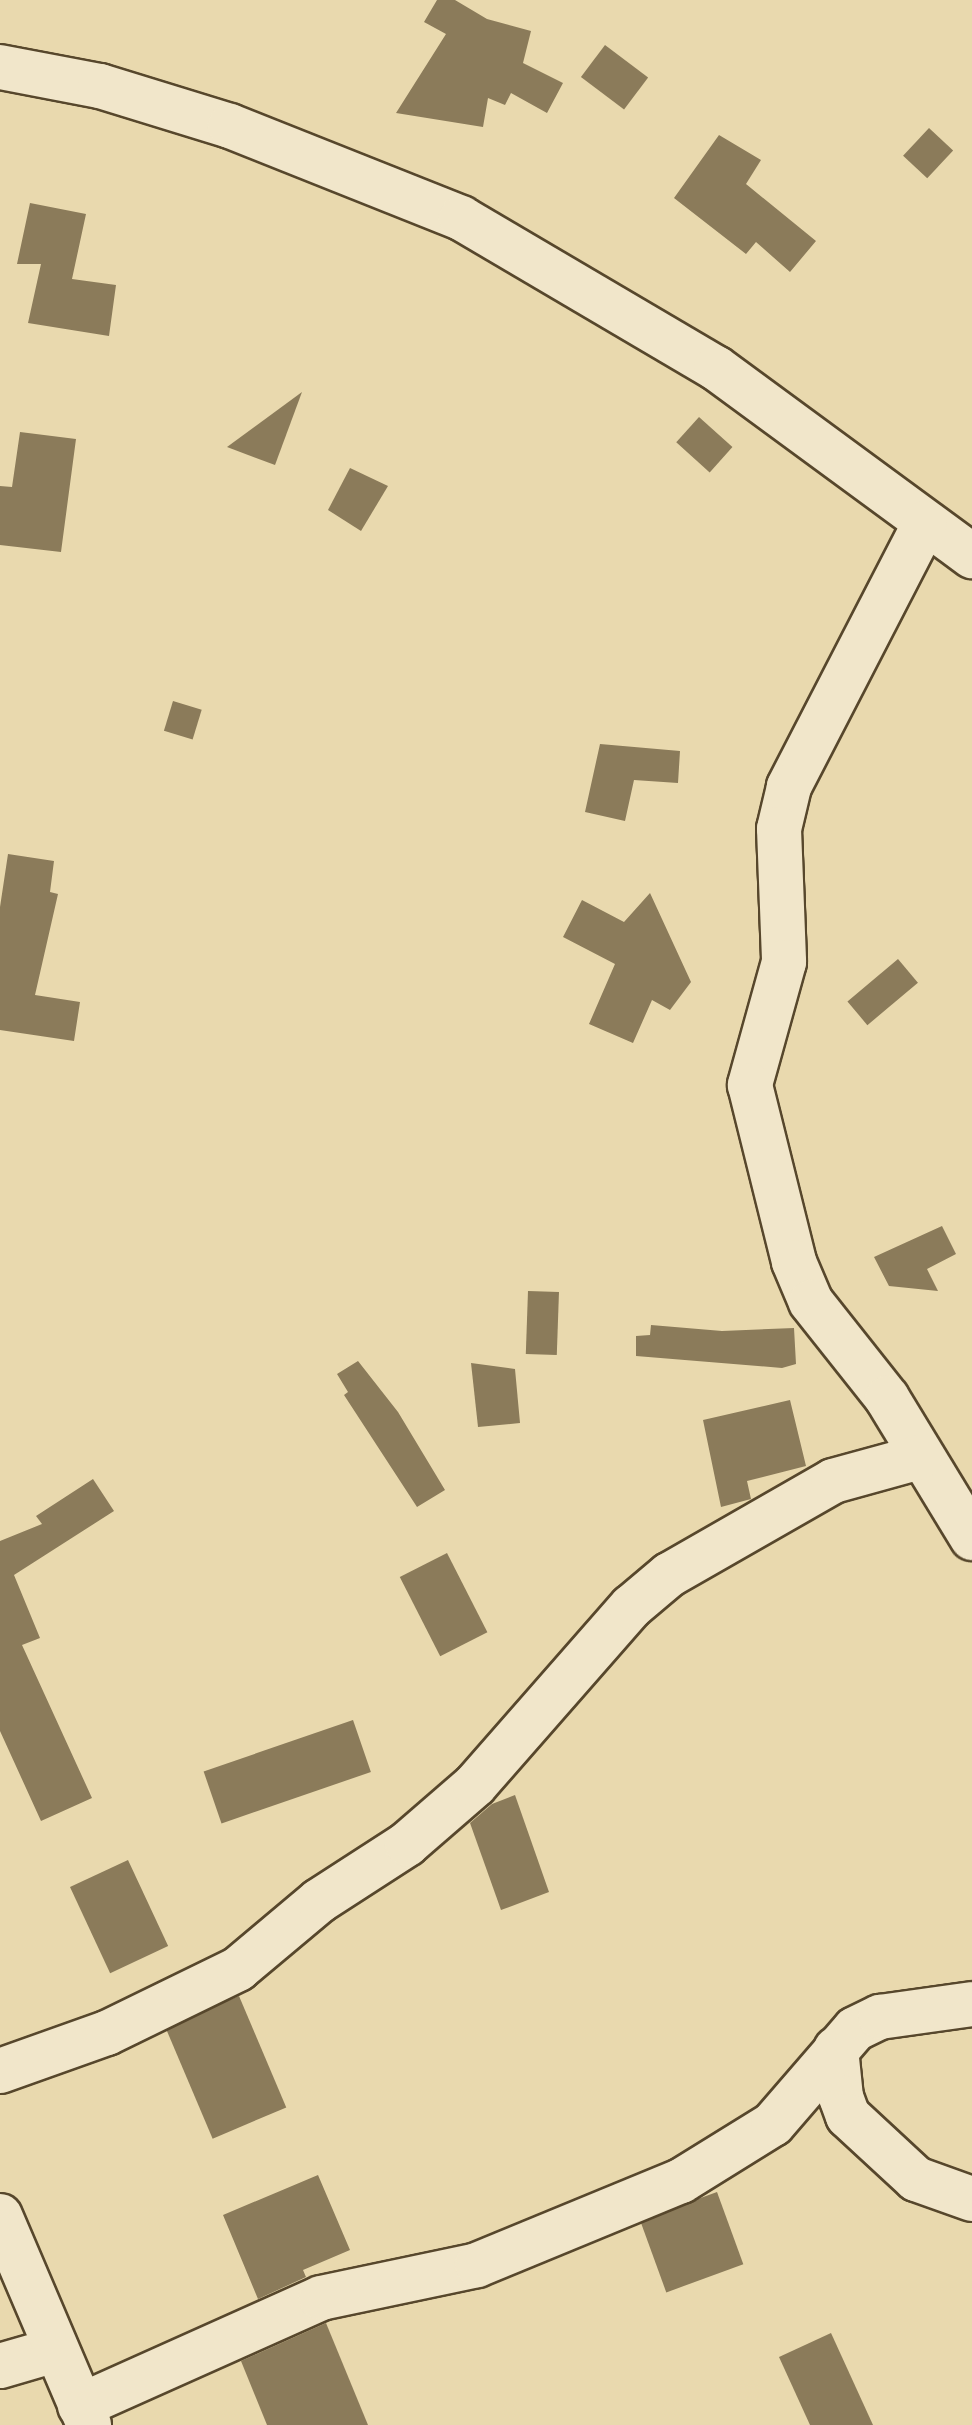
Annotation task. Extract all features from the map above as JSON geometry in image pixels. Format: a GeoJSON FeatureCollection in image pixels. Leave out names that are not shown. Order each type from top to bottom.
{"type":"FeatureCollection","features":[{"type":"Feature","properties":{"kind":"street"},"geometry":{"type":"LineString","coordinates":[[0,67],[100,86],[230,126],[461,218],[716,368],[972,556]]}},
{"type":"Feature","properties":{"kind":"street"},"geometry":{"type":"LineString","coordinates":[[925,523],[789,787],[779,829],[784,962],[750,1085],[789,1247],[811,1302],[887,1398],[920,1457],[972,1538]]}},
{"type":"Feature","properties":{"kind":"street"},"geometry":{"type":"LineString","coordinates":[[0,2071],[107,2033],[238,1969],[319,1901],[407,1844],[475,1785],[631,1607],[669,1575],[833,1481],[920,1457]]}},
{"type":"Feature","properties":{"kind":"street"},"geometry":{"type":"LineString","coordinates":[[0,2216],[84,2416],[321,2298],[477,2265],[681,2181],[773,2124],[855,2029],[880,2017],[972,2004]]}},
{"type":"Feature","properties":{"kind":"street"},"geometry":{"type":"LineString","coordinates":[[836,2049],[839,2088],[848,2116],[916,2179],[972,2199]]}},
{"type":"Feature","properties":{"kind":"street"},"geometry":{"type":"LineString","coordinates":[[773,2124],[826,2112],[848,2116]]}},
{"type":"Feature","properties":{"kind":"street"},"geometry":{"type":"LineString","coordinates":[[0,2366],[55,2350]]}},
{"type":"Feature","properties":{"kind":"building"},"geometry":{"type":"Polygon","coordinates":[[[437,0],[455,0],[487,19],[531,31],[523,63],[563,83],[547,113],[511,93],[505,105],[488,98],[483,127],[396,113],[446,34],[424,22],[437,0]]]}},
{"type":"Feature","properties":{"kind":"building"},"geometry":{"type":"Polygon","coordinates":[[[605,45],[648,77],[624,109],[581,77],[605,45]]]}},
{"type":"Feature","properties":{"kind":"building"},"geometry":{"type":"Polygon","coordinates":[[[929,128],[953,151],[927,178],[903,156],[929,128]]]}},
{"type":"Feature","properties":{"kind":"building"},"geometry":{"type":"Polygon","coordinates":[[[719,135],[761,160],[746,184],[816,241],[790,272],[756,242],[746,254],[674,198],[719,135]]]}},
{"type":"Feature","properties":{"kind":"building"},"geometry":{"type":"Polygon","coordinates":[[[30,203],[86,214],[72,279],[116,285],[109,336],[28,323],[41,264],[17,264],[30,203]]]}},
{"type":"Feature","properties":{"kind":"building"},"geometry":{"type":"Polygon","coordinates":[[[302,392],[275,465],[227,447],[302,392]]]}},
{"type":"Feature","properties":{"kind":"building"},"geometry":{"type":"Polygon","coordinates":[[[699,417],[732,447],[710,472],[676,442],[699,417]]]}},
{"type":"Feature","properties":{"kind":"building"},"geometry":{"type":"Polygon","coordinates":[[[20,432],[76,439],[61,552],[0,545],[0,486],[12,487],[20,432]]]}},
{"type":"Feature","properties":{"kind":"building"},"geometry":{"type":"Polygon","coordinates":[[[350,468],[388,486],[361,531],[328,510],[350,468]]]}},
{"type":"Feature","properties":{"kind":"building"},"geometry":{"type":"Polygon","coordinates":[[[173,701],[202,710],[193,739],[164,731],[173,701]]]}},
{"type":"Feature","properties":{"kind":"building"},"geometry":{"type":"Polygon","coordinates":[[[600,744],[680,751],[678,783],[634,780],[625,821],[585,812],[600,744]]]}},
{"type":"Feature","properties":{"kind":"building"},"geometry":{"type":"Polygon","coordinates":[[[8,854],[54,861],[50,892],[58,894],[35,995],[80,1002],[74,1041],[0,1030],[0,907],[8,854]]]}},
{"type":"Feature","properties":{"kind":"building"},"geometry":{"type":"Polygon","coordinates":[[[650,893],[691,982],[670,1010],[652,1000],[633,1043],[589,1024],[615,964],[563,937],[582,900],[624,922],[650,893]]]}},
{"type":"Feature","properties":{"kind":"building"},"geometry":{"type":"Polygon","coordinates":[[[898,959],[918,983],[867,1025],[847,1001],[898,959]]]}},
{"type":"Feature","properties":{"kind":"building"},"geometry":{"type":"Polygon","coordinates":[[[942,1226],[956,1254],[927,1269],[938,1291],[889,1286],[874,1257],[942,1226]]]}},
{"type":"Feature","properties":{"kind":"building"},"geometry":{"type":"Polygon","coordinates":[[[528,1291],[559,1292],[557,1355],[526,1354],[528,1291]]]}},
{"type":"Feature","properties":{"kind":"building"},"geometry":{"type":"Polygon","coordinates":[[[651,1325],[722,1331],[794,1328],[796,1364],[782,1368],[636,1356],[636,1336],[650,1335],[651,1325]]]}},
{"type":"Feature","properties":{"kind":"building"},"geometry":{"type":"Polygon","coordinates":[[[358,1361],[398,1412],[445,1490],[417,1507],[344,1395],[348,1392],[337,1374],[358,1361]]]}},
{"type":"Feature","properties":{"kind":"building"},"geometry":{"type":"Polygon","coordinates":[[[471,1363],[515,1369],[520,1423],[478,1427],[471,1363]]]}},
{"type":"Feature","properties":{"kind":"building"},"geometry":{"type":"Polygon","coordinates":[[[790,1400],[806,1466],[747,1481],[751,1499],[721,1507],[703,1420],[790,1400]]]}},
{"type":"Feature","properties":{"kind":"building"},"geometry":{"type":"Polygon","coordinates":[[[93,1479],[114,1511],[14,1575],[40,1638],[22,1645],[92,1798],[41,1821],[0,1731],[0,1541],[42,1524],[36,1516],[93,1479]]]}},
{"type":"Feature","properties":{"kind":"building"},"geometry":{"type":"Polygon","coordinates":[[[447,1553],[487,1632],[440,1656],[400,1577],[447,1553]]]}},
{"type":"Feature","properties":{"kind":"building"},"geometry":{"type":"Polygon","coordinates":[[[353,1720],[371,1772],[222,1823],[204,1771],[353,1720]]]}},
{"type":"Feature","properties":{"kind":"building"},"geometry":{"type":"Polygon","coordinates":[[[515,1795],[549,1892],[501,1910],[470,1823],[492,1804],[515,1795]]]}},
{"type":"Feature","properties":{"kind":"building"},"geometry":{"type":"Polygon","coordinates":[[[128,1860],[168,1946],[110,1973],[70,1887],[128,1860]]]}},
{"type":"Feature","properties":{"kind":"building"},"geometry":{"type":"Polygon","coordinates":[[[239,1996],[286,2107],[213,2139],[165,2027],[239,1996]]]}},
{"type":"Feature","properties":{"kind":"building"},"geometry":{"type":"Polygon","coordinates":[[[318,2175],[350,2250],[303,2270],[306,2277],[258,2299],[223,2215],[318,2175]]]}},
{"type":"Feature","properties":{"kind":"building"},"geometry":{"type":"Polygon","coordinates":[[[717,2192],[743,2264],[666,2292],[640,2220],[717,2192]]]}},
{"type":"Feature","properties":{"kind":"building"},"geometry":{"type":"Polygon","coordinates":[[[326,2323],[368,2425],[267,2425],[241,2361],[326,2323]]]}},
{"type":"Feature","properties":{"kind":"building"},"geometry":{"type":"Polygon","coordinates":[[[831,2333],[873,2425],[810,2425],[779,2357],[831,2333]]]}}]}
